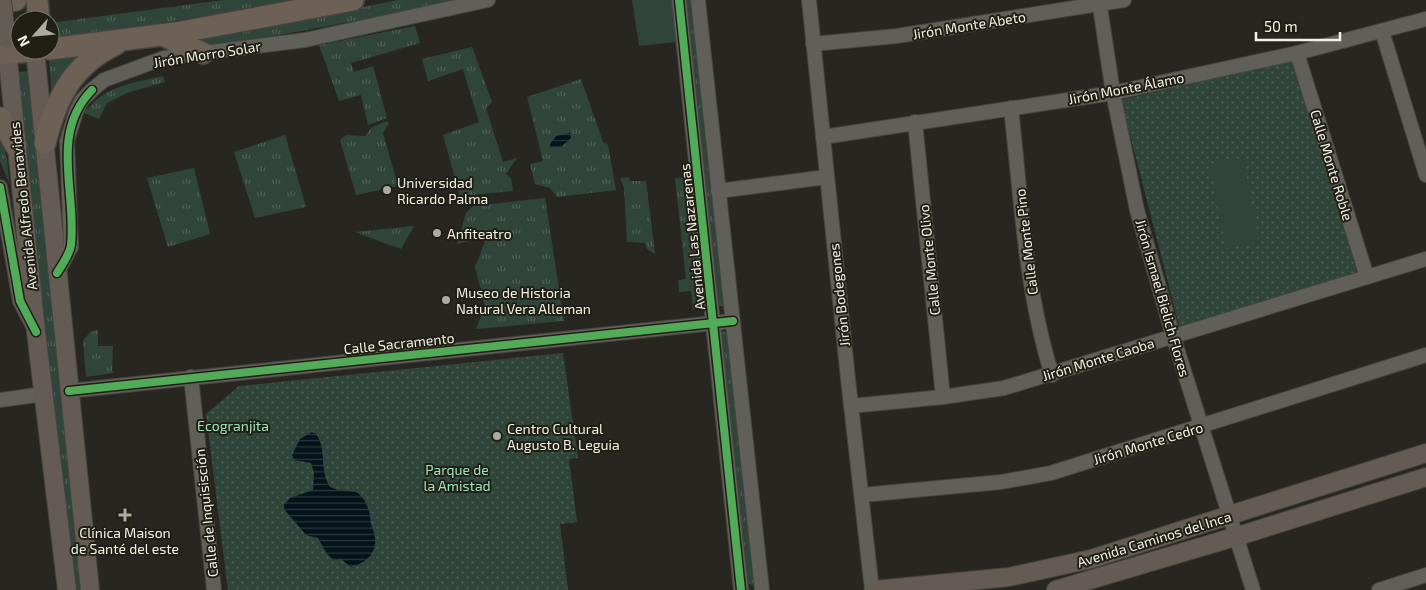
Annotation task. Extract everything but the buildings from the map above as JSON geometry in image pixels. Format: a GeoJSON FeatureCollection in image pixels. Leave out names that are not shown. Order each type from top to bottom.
{"type":"FeatureCollection","features":[{"type":"Feature","properties":{"kind":"highway"},"geometry":{"type":"LineString","coordinates":[[1,1],[16,0]]}},
{"type":"Feature","properties":{"kind":"highway"},"geometry":{"type":"LineString","coordinates":[[60,48],[162,35],[353,0]]}},
{"type":"Feature","properties":{"kind":"highway"},"geometry":{"type":"LineString","coordinates":[[162,35],[203,53]]}},
{"type":"Feature","properties":{"kind":"highway"},"geometry":{"type":"LineString","coordinates":[[45,143],[53,113],[72,76],[103,50],[123,41]]}},
{"type":"Feature","properties":{"kind":"highway"},"geometry":{"type":"LineString","coordinates":[[0,118],[16,146]]}},
{"type":"Feature","properties":{"kind":"main road","name":"Avenida Alfredo Benavides"},"geometry":{"type":"LineString","coordinates":[[1,1],[4,49],[67,590]]}},
{"type":"Feature","properties":{"kind":"main road","name":"Avenida Alfredo Benavides"},"geometry":{"type":"LineString","coordinates":[[36,60],[90,590]]}},
{"type":"Feature","properties":{"kind":"main road","name":"Avenida Caminos del Inca"},"geometry":{"type":"LineString","coordinates":[[873,590],[1009,577],[1052,569],[1230,516],[1426,454]]}},
{"type":"Feature","properties":{"kind":"main road","name":"Avenida Caminos del Inca"},"geometry":{"type":"LineString","coordinates":[[1056,590],[1236,537],[1426,477]]}},
{"type":"Feature","properties":{"kind":"street","name":"Jirón Morro Solar"},"geometry":{"type":"LineString","coordinates":[[57,273],[71,247],[67,141],[72,121],[82,100],[104,80],[121,72],[164,58],[305,40],[488,0]]}},
{"type":"Feature","properties":{"kind":"street","name":"Avenida Las Nazarenas"},"geometry":{"type":"LineString","coordinates":[[679,0],[741,590]]}},
{"type":"Feature","properties":{"kind":"street"},"geometry":{"type":"LineString","coordinates":[[698,0],[762,590]]}},
{"type":"Feature","properties":{"kind":"street","name":"Jirón Bodegones"},"geometry":{"type":"LineString","coordinates":[[809,0],[851,406],[873,590]]}},
{"type":"Feature","properties":{"kind":"street","name":"Jirón Monte Abeto"},"geometry":{"type":"LineString","coordinates":[[813,44],[897,36],[1100,2],[1124,0]]}},
{"type":"Feature","properties":{"kind":"street","name":"Jirón Ismael Bielich Flores"},"geometry":{"type":"LineString","coordinates":[[1100,2],[1113,93],[1137,210],[1173,336],[1253,590]]}},
{"type":"Feature","properties":{"kind":"street","name":"Jirón Monte Álamo"},"geometry":{"type":"LineString","coordinates":[[823,137],[1113,93],[1297,53],[1426,19]]}},
{"type":"Feature","properties":{"kind":"street"},"geometry":{"type":"LineString","coordinates":[[1382,31],[1426,175]]}},
{"type":"Feature","properties":{"kind":"street","name":"Calle Monte Roble"},"geometry":{"type":"LineString","coordinates":[[1297,53],[1367,277]]}},
{"type":"Feature","properties":{"kind":"street","name":"Calle Monte Pino"},"geometry":{"type":"LineString","coordinates":[[1011,108],[1033,299],[1041,340],[1052,375]]}},
{"type":"Feature","properties":{"kind":"street","name":"Calle Monte Olivo"},"geometry":{"type":"LineString","coordinates":[[915,122],[943,397]]}},
{"type":"Feature","properties":{"kind":"street"},"geometry":{"type":"LineString","coordinates":[[718,190],[827,178]]}},
{"type":"Feature","properties":{"kind":"street"},"geometry":{"type":"LineString","coordinates":[[0,187],[20,301],[36,332]]}},
{"type":"Feature","properties":{"kind":"street","name":"Jirón Monte Caoba"},"geometry":{"type":"LineString","coordinates":[[851,406],[943,397],[1004,388],[1052,375],[1426,259]]}},
{"type":"Feature","properties":{"kind":"street","name":"Calle Sacramento"},"geometry":{"type":"LineString","coordinates":[[69,391],[733,321]]}},
{"type":"Feature","properties":{"kind":"street","name":"Jirón Monte Cedro"},"geometry":{"type":"LineString","coordinates":[[862,495],[1002,482],[1041,474],[1201,426],[1426,354]]}},
{"type":"Feature","properties":{"kind":"street","name":"Calle de Inquisisción"},"geometry":{"type":"LineString","coordinates":[[191,377],[214,590]]}},
{"type":"Feature","properties":{"kind":"street"},"geometry":{"type":"LineString","coordinates":[[0,400],[44,394]]}},
{"type":"Feature","properties":{"kind":"street"},"geometry":{"type":"LineString","coordinates":[[1379,590],[1426,575]]}},
{"type":"Feature","properties":{"kind":"green space"},"geometry":{"type":"Polygon","coordinates":[[[223,0],[305,0],[60,39],[60,22],[223,0]]]}},
{"type":"Feature","properties":{"kind":"green space"},"geometry":{"type":"Polygon","coordinates":[[[398,0],[466,0],[220,46],[196,41],[398,0]]]}},
{"type":"Feature","properties":{"kind":"green space"},"geometry":{"type":"Polygon","coordinates":[[[632,0],[672,0],[677,42],[639,46],[632,0]]]}},
{"type":"Feature","properties":{"kind":"green space"},"geometry":{"type":"Polygon","coordinates":[[[684,0],[691,0],[724,306],[717,306],[684,0]]]}},
{"type":"Feature","properties":{"kind":"green space"},"geometry":{"type":"Polygon","coordinates":[[[415,26],[420,43],[351,63],[354,72],[373,66],[387,118],[368,125],[361,95],[339,101],[319,45],[415,26]]]}},
{"type":"Feature","properties":{"kind":"green space"},"geometry":{"type":"Polygon","coordinates":[[[472,47],[492,102],[486,108],[503,162],[517,158],[506,174],[511,178],[513,191],[460,196],[443,135],[479,122],[463,69],[428,81],[422,59],[472,47]]]}},
{"type":"Feature","properties":{"kind":"green space"},"geometry":{"type":"Polygon","coordinates":[[[90,52],[52,99],[49,60],[60,60],[60,56],[90,52]]]}},
{"type":"Feature","properties":{"kind":"green space"},"geometry":{"type":"Polygon","coordinates":[[[1293,60],[1357,272],[1180,329],[1121,100],[1293,60]]]}},
{"type":"Feature","properties":{"kind":"green space"},"geometry":{"type":"Polygon","coordinates":[[[30,71],[84,590],[74,590],[41,304],[18,72],[30,71]]]}},
{"type":"Feature","properties":{"kind":"green space"},"geometry":{"type":"Polygon","coordinates":[[[163,76],[165,82],[127,93],[107,103],[99,119],[84,113],[100,97],[110,91],[163,76]]]}},
{"type":"Feature","properties":{"kind":"green space"},"geometry":{"type":"Polygon","coordinates":[[[581,79],[603,142],[608,145],[616,190],[557,197],[550,188],[535,184],[530,164],[543,161],[527,97],[581,79]]]}},
{"type":"Feature","properties":{"kind":"green space"},"geometry":{"type":"Polygon","coordinates":[[[387,121],[389,123],[383,133],[398,186],[356,195],[340,140],[346,135],[365,136],[371,128],[387,121]]]}},
{"type":"Feature","properties":{"kind":"green space"},"geometry":{"type":"Polygon","coordinates":[[[0,133],[7,160],[9,183],[0,161],[0,133]]]}},
{"type":"Feature","properties":{"kind":"green space"},"geometry":{"type":"Polygon","coordinates":[[[285,135],[306,207],[255,218],[234,152],[285,135]]]}},
{"type":"Feature","properties":{"kind":"green space"},"geometry":{"type":"Polygon","coordinates":[[[1243,158],[1259,242],[1226,248],[1210,164],[1243,158]]]}},
{"type":"Feature","properties":{"kind":"green space"},"geometry":{"type":"Polygon","coordinates":[[[194,168],[210,234],[168,247],[147,178],[194,168]]]}},
{"type":"Feature","properties":{"kind":"green space"},"geometry":{"type":"Polygon","coordinates":[[[629,177],[630,181],[646,181],[655,254],[647,249],[645,243],[627,242],[624,188],[620,178],[629,177]]]}},
{"type":"Feature","properties":{"kind":"green space"},"geometry":{"type":"Polygon","coordinates":[[[691,177],[706,307],[693,309],[691,291],[679,292],[678,280],[686,279],[675,178],[691,177]]]}},
{"type":"Feature","properties":{"kind":"green space"},"geometry":{"type":"Polygon","coordinates":[[[545,198],[564,321],[476,329],[485,306],[475,267],[487,236],[457,244],[466,213],[473,206],[545,198]]]}},
{"type":"Feature","properties":{"kind":"green space"},"geometry":{"type":"Polygon","coordinates":[[[414,226],[401,249],[355,232],[414,226]]]}},
{"type":"Feature","properties":{"kind":"green space"},"geometry":{"type":"Polygon","coordinates":[[[98,330],[98,346],[113,346],[112,371],[114,373],[86,377],[83,341],[90,332],[98,330]]]}},
{"type":"Feature","properties":{"kind":"green space"},"geometry":{"type":"Polygon","coordinates":[[[729,331],[756,586],[748,584],[721,332],[729,331]]]}},
{"type":"Feature","properties":{"kind":"green space","name":"Parque de la Amistad"},"geometry":{"type":"Polygon","coordinates":[[[563,353],[578,458],[569,459],[577,522],[560,524],[568,590],[228,590],[206,414],[239,386],[563,353]]]}},
{"type":"Feature","properties":{"kind":"shaded area"},"geometry":{"type":"Polygon","coordinates":[[[570,133],[571,138],[561,147],[550,147],[556,136],[570,133]]]}},
{"type":"Feature","properties":{"kind":"shaded area"},"geometry":{"type":"Polygon","coordinates":[[[312,432],[316,434],[322,447],[324,473],[330,487],[356,492],[363,498],[368,509],[375,546],[367,559],[351,567],[341,559],[334,560],[327,554],[318,538],[306,535],[284,509],[284,505],[290,498],[313,490],[314,473],[311,463],[294,460],[292,455],[300,439],[312,432]]]}},
{"type":"Feature","properties":{"kind":"cycle path"},"geometry":{"type":"LineString","coordinates":[[679,0],[741,590]]}},
{"type":"Feature","properties":{"kind":"cycle path"},"geometry":{"type":"LineString","coordinates":[[57,273],[71,245],[72,225],[68,164],[68,144],[71,125],[79,107],[92,90]]}},
{"type":"Feature","properties":{"kind":"cycle path"},"geometry":{"type":"LineString","coordinates":[[0,187],[20,301],[36,332]]}},
{"type":"Feature","properties":{"kind":"cycle path"},"geometry":{"type":"LineString","coordinates":[[69,391],[733,321]]}},
{"type":"Feature","properties":{"kind":"place","name":"Universidad Ricardo Palma"},"geometry":{"type":"Point","coordinates":[387,190]}},
{"type":"Feature","properties":{"kind":"place","name":"Anfiteatro"},"geometry":{"type":"Point","coordinates":[437,233]}},
{"type":"Feature","properties":{"kind":"place","name":"Museo de Historia Natural Vera Alleman"},"geometry":{"type":"Point","coordinates":[446,300]}},
{"type":"Feature","properties":{"kind":"place","name":"Centro Cultural Augusto B. Leguia"},"geometry":{"type":"Point","coordinates":[497,436]}},
{"type":"Feature","properties":{"kind":"place","name":"Clínica Maison de Santé del este"},"geometry":{"type":"Point","coordinates":[125,515]}},
{"type":"Feature","properties":{"kind":"park label","name":"Ecogranjita"},"geometry":{"type":"Point","coordinates":[233,425]}}]}
